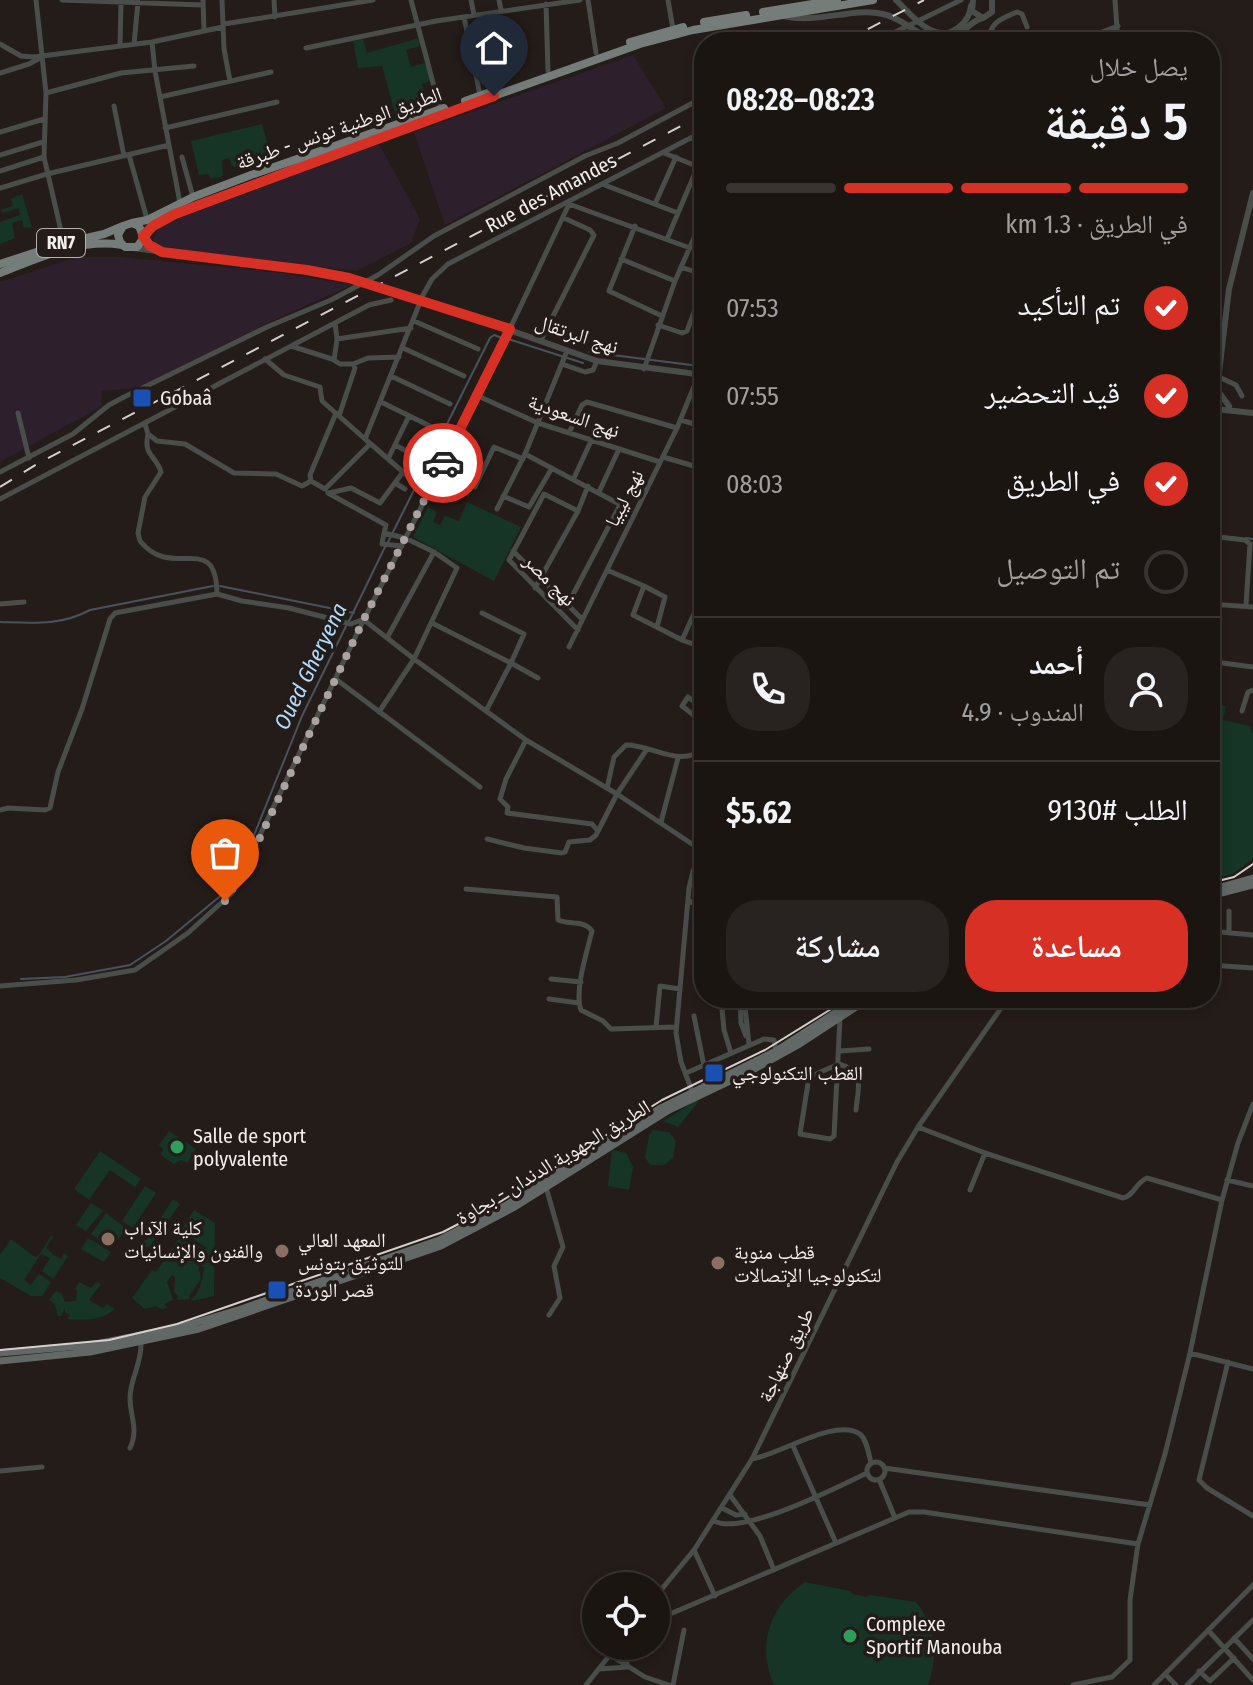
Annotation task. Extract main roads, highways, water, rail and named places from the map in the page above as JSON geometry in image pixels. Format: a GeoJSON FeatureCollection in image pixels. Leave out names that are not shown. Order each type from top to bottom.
{"type":"FeatureCollection","features":[{"type":"Feature","properties":{"kind":"main road","name":"الطريق الوطنية تونس - طبرقة"},"geometry":{"type":"LineString","coordinates":[[143,236],[153,226],[175,214],[598,59],[693,30],[837,0]]}},
{"type":"Feature","properties":{"kind":"main road","name":"الطريق الوطنية تونس - طبرقة"},"geometry":{"type":"LineString","coordinates":[[0,264],[147,220],[193,197],[596,53],[673,29],[768,12],[873,0]]}},
{"type":"Feature","properties":{"kind":"main road"},"geometry":{"type":"LineString","coordinates":[[122,245],[118,235],[128,225],[141,229],[143,236]]}},
{"type":"Feature","properties":{"kind":"main road","name":"RN7"},"geometry":{"type":"LineString","coordinates":[[122,245],[133,248],[140,245],[143,236]]}},
{"type":"Feature","properties":{"kind":"main road","name":"الطريق الوطنية تونس - طبرقة"},"geometry":{"type":"LineString","coordinates":[[0,273],[64,246],[101,242],[122,245]]}},
{"type":"Feature","properties":{"kind":"main road"},"geometry":{"type":"LineString","coordinates":[[1220,887],[1253,878]]}},
{"type":"Feature","properties":{"kind":"main road"},"geometry":{"type":"LineString","coordinates":[[1220,893],[1253,885]]}},
{"type":"Feature","properties":{"kind":"main road","name":"الطريق الجهوية الدندان - بجاوة"},"geometry":{"type":"LineString","coordinates":[[0,1353],[91,1345],[162,1332],[369,1268],[439,1240],[486,1217],[640,1120],[776,1051],[843,1008]]}},
{"type":"Feature","properties":{"kind":"main road","name":"الطريق الجهوية الدندان - بجاوة"},"geometry":{"type":"LineString","coordinates":[[0,1361],[90,1352],[141,1343],[217,1323],[464,1235],[694,1094],[768,1063],[855,1008]]}},
{"type":"Feature","properties":{"kind":"waterway","name":"Oued Gheryena"},"geometry":{"type":"LineString","coordinates":[[388,542],[490,338],[494,335],[502,338]]}},
{"type":"Feature","properties":{"kind":"waterway","name":"Oued Gheryena"},"geometry":{"type":"LineString","coordinates":[[508,339],[583,363]]}},
{"type":"Feature","properties":{"kind":"waterway","name":"Oued Gheryena"},"geometry":{"type":"LineString","coordinates":[[589,352],[694,365]]}},
{"type":"Feature","properties":{"kind":"waterway"},"geometry":{"type":"LineString","coordinates":[[1246,538],[1253,539]]}},
{"type":"Feature","properties":{"kind":"waterway","name":"Oued Gheryena"},"geometry":{"type":"LineString","coordinates":[[349,621],[385,547]]}},
{"type":"Feature","properties":{"kind":"waterway"},"geometry":{"type":"LineString","coordinates":[[0,622],[57,621],[90,610],[213,586]]}},
{"type":"Feature","properties":{"kind":"waterway"},"geometry":{"type":"LineString","coordinates":[[220,586],[354,613]]}},
{"type":"Feature","properties":{"kind":"waterway","name":"Oued Gheryena"},"geometry":{"type":"LineString","coordinates":[[21,979],[65,977],[130,965],[166,941],[224,893],[244,860],[302,716],[346,626]]}},
{"type":"Feature","properties":{"kind":"tram line"},"geometry":{"type":"LineString","coordinates":[[1220,880],[1234,877],[1253,864]]}},
{"type":"Feature","properties":{"kind":"tram line"},"geometry":{"type":"LineString","coordinates":[[0,1350],[109,1340],[177,1324],[443,1232],[495,1205],[662,1100],[765,1050],[833,1008]]}},
{"type":"Feature","properties":{"kind":"railway"},"geometry":{"type":"LineString","coordinates":[[862,32],[924,0]]}},
{"type":"Feature","properties":{"kind":"railway"},"geometry":{"type":"LineString","coordinates":[[0,487],[37,464],[694,119]]}},
{"type":"Feature","properties":{"kind":"place","name":"Gobaâ"},"geometry":{"type":"Point","coordinates":[142,398]}},
{"type":"Feature","properties":{"kind":"place","name":"القطب التكنولوجي"},"geometry":{"type":"Point","coordinates":[714,1073]}},
{"type":"Feature","properties":{"kind":"place","name":"Salle de sport polyvalente"},"geometry":{"type":"Point","coordinates":[177,1147]}},
{"type":"Feature","properties":{"kind":"place","name":"كلية الآداب والفنون والإنسانيات"},"geometry":{"type":"Point","coordinates":[108,1239]}},
{"type":"Feature","properties":{"kind":"place","name":"المعهد العالي للتوثيق بتونس"},"geometry":{"type":"Point","coordinates":[282,1251]}},
{"type":"Feature","properties":{"kind":"place","name":"قطب منوبة لتكنولوجيا الإتصالات"},"geometry":{"type":"Point","coordinates":[718,1263]}},
{"type":"Feature","properties":{"kind":"place","name":"قصر الوردة"},"geometry":{"type":"Point","coordinates":[277,1290]}},
{"type":"Feature","properties":{"kind":"place","name":"Complexe Sportif Manouba"},"geometry":{"type":"Point","coordinates":[850,1636]}}]}
